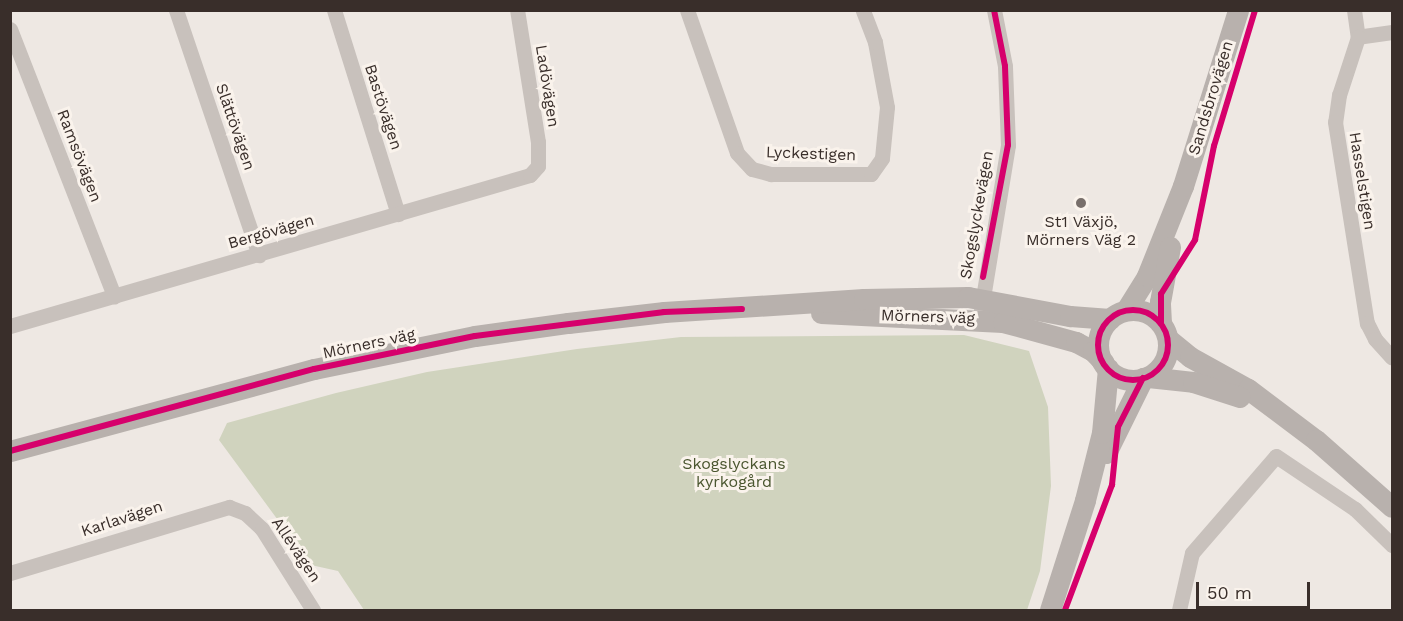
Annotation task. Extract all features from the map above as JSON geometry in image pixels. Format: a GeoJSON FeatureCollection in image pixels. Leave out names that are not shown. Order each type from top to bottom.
{"type":"FeatureCollection","features":[{"type":"Feature","properties":{"kind":"main road","name":"Sandsbrovägen"},"geometry":{"type":"LineString","coordinates":[[1165,331],[1163,278],[1184,186],[1238,10]]}},
{"type":"Feature","properties":{"kind":"main road","name":"Sandsbrovägen"},"geometry":{"type":"LineString","coordinates":[[1118,314],[1147,276],[1184,186]]}},
{"type":"Feature","properties":{"kind":"main road","name":"Mörners väg"},"geometry":{"type":"LineString","coordinates":[[10,451],[303,372],[464,338],[664,312],[742,309],[864,299],[1070,316],[1118,314]]}},
{"type":"Feature","properties":{"kind":"main road","name":"Mörners väg"},"geometry":{"type":"LineString","coordinates":[[981,308],[1076,342],[1093,351],[1106,366]]}},
{"type":"Feature","properties":{"kind":"main road"},"geometry":{"type":"LineString","coordinates":[[1050,610],[1085,500],[1106,409],[1106,366],[1099,338],[1118,314],[1144,311],[1190,357],[1248,389],[1392,507]]}},
{"type":"Feature","properties":{"kind":"main road"},"geometry":{"type":"LineString","coordinates":[[1085,500],[1145,377],[1166,358],[1165,331]]}},
{"type":"Feature","properties":{"kind":"main road"},"geometry":{"type":"LineString","coordinates":[[1106,366],[1122,378],[1145,377],[1193,382],[1280,414]]}},
{"type":"Feature","properties":{"kind":"street","name":"Slättövägen"},"geometry":{"type":"LineString","coordinates":[[176,10],[260,255]]}},
{"type":"Feature","properties":{"kind":"street","name":"Bastövägen"},"geometry":{"type":"LineString","coordinates":[[334,10],[398,214]]}},
{"type":"Feature","properties":{"kind":"street","name":"Ladövägen"},"geometry":{"type":"LineString","coordinates":[[517,10],[538,142],[538,166]]}},
{"type":"Feature","properties":{"kind":"street","name":"Lyckestigen"},"geometry":{"type":"LineString","coordinates":[[687,10],[737,153],[752,170],[771,174],[871,174],[882,158],[888,107],[875,42],[863,10]]}},
{"type":"Feature","properties":{"kind":"street","name":"Skogslyckevägen"},"geometry":{"type":"LineString","coordinates":[[981,308],[1008,145],[1005,66],[994,10]]}},
{"type":"Feature","properties":{"kind":"street"},"geometry":{"type":"LineString","coordinates":[[1354,10],[1358,37],[1392,32]]}},
{"type":"Feature","properties":{"kind":"street","name":"Ramsövägen"},"geometry":{"type":"LineString","coordinates":[[10,29],[114,296]]}},
{"type":"Feature","properties":{"kind":"street","name":"Hasselstigen"},"geometry":{"type":"LineString","coordinates":[[1358,37],[1340,95],[1336,143],[1367,323],[1392,358]]}},
{"type":"Feature","properties":{"kind":"street","name":"Bergövägen"},"geometry":{"type":"LineString","coordinates":[[10,326],[518,180],[538,166]]}},
{"type":"Feature","properties":{"kind":"street"},"geometry":{"type":"LineString","coordinates":[[1179,610],[1192,553],[1276,456],[1355,509],[1392,545]]}},
{"type":"Feature","properties":{"kind":"street","name":"Karlavägen"},"geometry":{"type":"LineString","coordinates":[[10,573],[197,514],[229,507],[245,513]]}},
{"type":"Feature","properties":{"kind":"street","name":"Allévägen"},"geometry":{"type":"LineString","coordinates":[[245,513],[262,529],[314,610]]}},
{"type":"Feature","properties":{"kind":"green space","name":"Skogslyckans kyrkogård"},"geometry":{"type":"Polygon","coordinates":[[[964,335],[1029,351],[1048,407],[1051,486],[1040,571],[1027,610],[364,610],[338,571],[311,565],[219,440],[227,423],[336,393],[427,372],[577,349],[681,337],[964,335]]]}},
{"type":"Feature","properties":{"kind":"cycle path"},"geometry":{"type":"LineString","coordinates":[[983,277],[1008,145],[1005,66],[994,10]]}},
{"type":"Feature","properties":{"kind":"cycle path"},"geometry":{"type":"LineString","coordinates":[[1161,323],[1161,294],[1195,240],[1214,146],[1255,10]]}},
{"type":"Feature","properties":{"kind":"cycle path"},"geometry":{"type":"LineString","coordinates":[[10,451],[314,369],[475,336],[664,312],[742,309]]}},
{"type":"Feature","properties":{"kind":"cycle path"},"geometry":{"type":"LineString","coordinates":[[1133,310],[1146,313],[1158,320],[1165,332],[1168,345],[1165,358],[1158,370],[1146,377],[1133,380],[1120,377],[1108,370],[1101,358],[1098,345],[1101,332],[1108,320],[1120,313],[1133,310]]}},
{"type":"Feature","properties":{"kind":"cycle path"},"geometry":{"type":"LineString","coordinates":[[1065,610],[1112,485],[1118,427],[1143,378]]}},
{"type":"Feature","properties":{"kind":"place","name":"St1 Växjö, Mörners Väg 2"},"geometry":{"type":"Point","coordinates":[1081,203]}}]}
